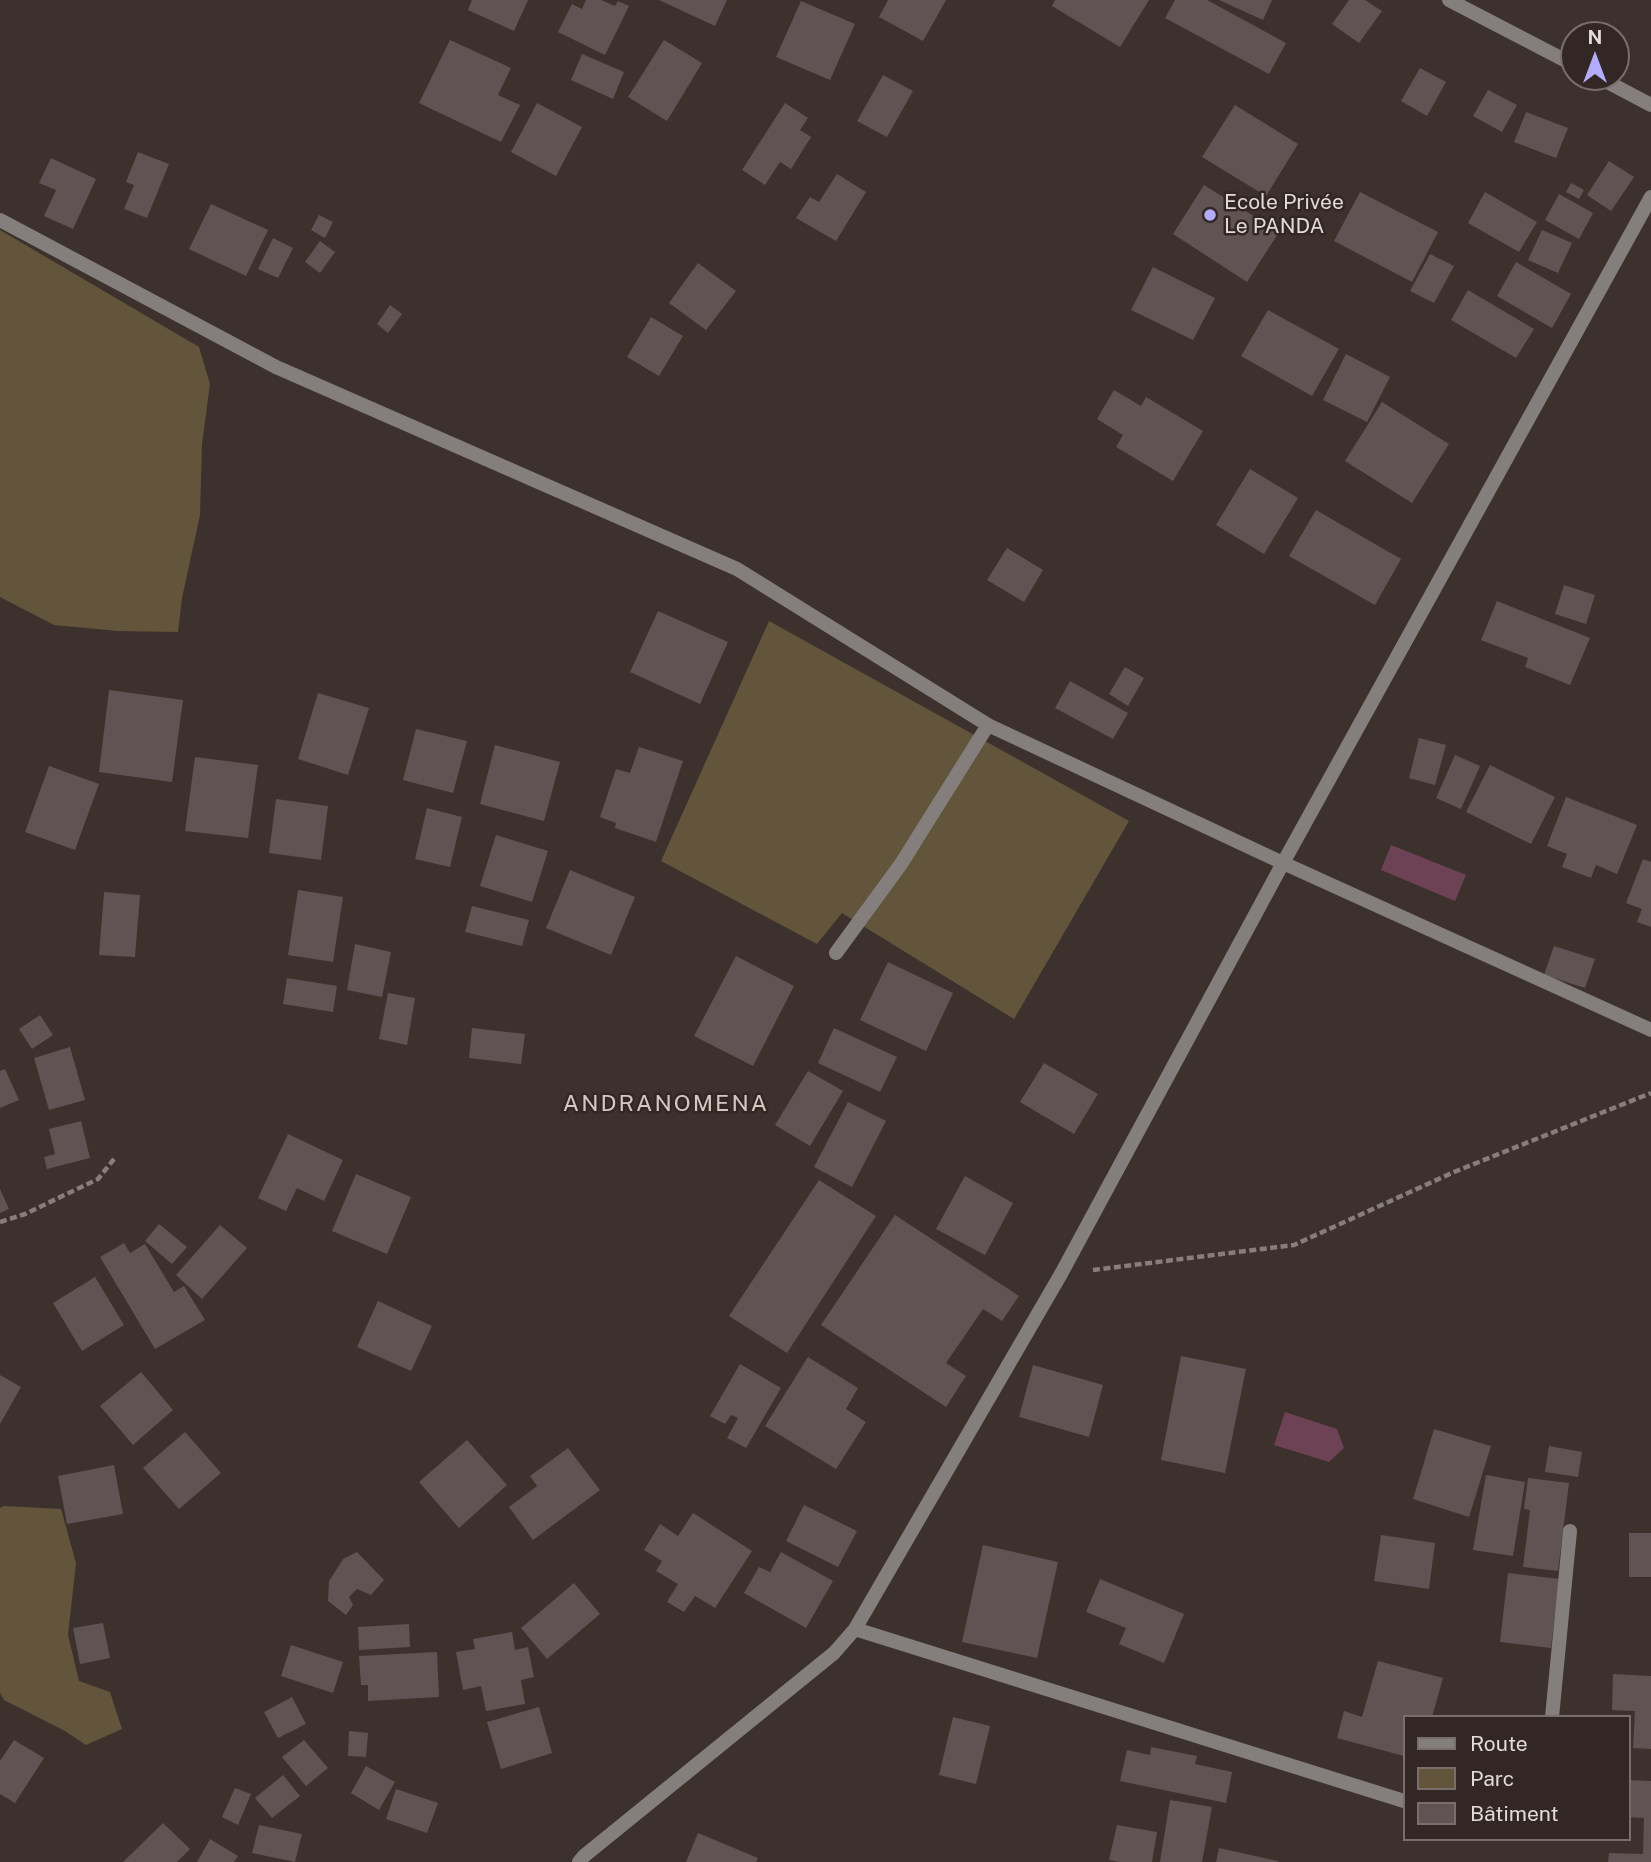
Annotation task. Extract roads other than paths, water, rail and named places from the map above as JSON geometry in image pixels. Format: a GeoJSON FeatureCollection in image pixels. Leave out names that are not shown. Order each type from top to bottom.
{"type":"FeatureCollection","features":[{"type":"Feature","properties":{"kind":"street"},"geometry":{"type":"LineString","coordinates":[[1449,0],[1560,58]]}},
{"type":"Feature","properties":{"kind":"street"},"geometry":{"type":"LineString","coordinates":[[1624,91],[1651,105]]}},
{"type":"Feature","properties":{"kind":"street"},"geometry":{"type":"LineString","coordinates":[[579,1862],[583,1856],[834,1653],[855,1629],[1061,1274],[1283,863],[1651,197]]}},
{"type":"Feature","properties":{"kind":"street"},"geometry":{"type":"LineString","coordinates":[[0,220],[276,367],[737,569],[988,725],[1651,1030]]}},
{"type":"Feature","properties":{"kind":"street"},"geometry":{"type":"LineString","coordinates":[[836,953],[901,864],[988,725]]}},
{"type":"Feature","properties":{"kind":"street"},"geometry":{"type":"LineString","coordinates":[[1552,1715],[1570,1531]]}},
{"type":"Feature","properties":{"kind":"street"},"geometry":{"type":"LineString","coordinates":[[855,1629],[1402,1800]]}},
{"type":"Feature","properties":{"kind":"place","name":"Ecole Privée Le PANDA"},"geometry":{"type":"Point","coordinates":[1210,215]}},
{"type":"Feature","properties":{"kind":"district","name":"ANDRANOMENA"},"geometry":{"type":"Point","coordinates":[666,1104]}}]}
